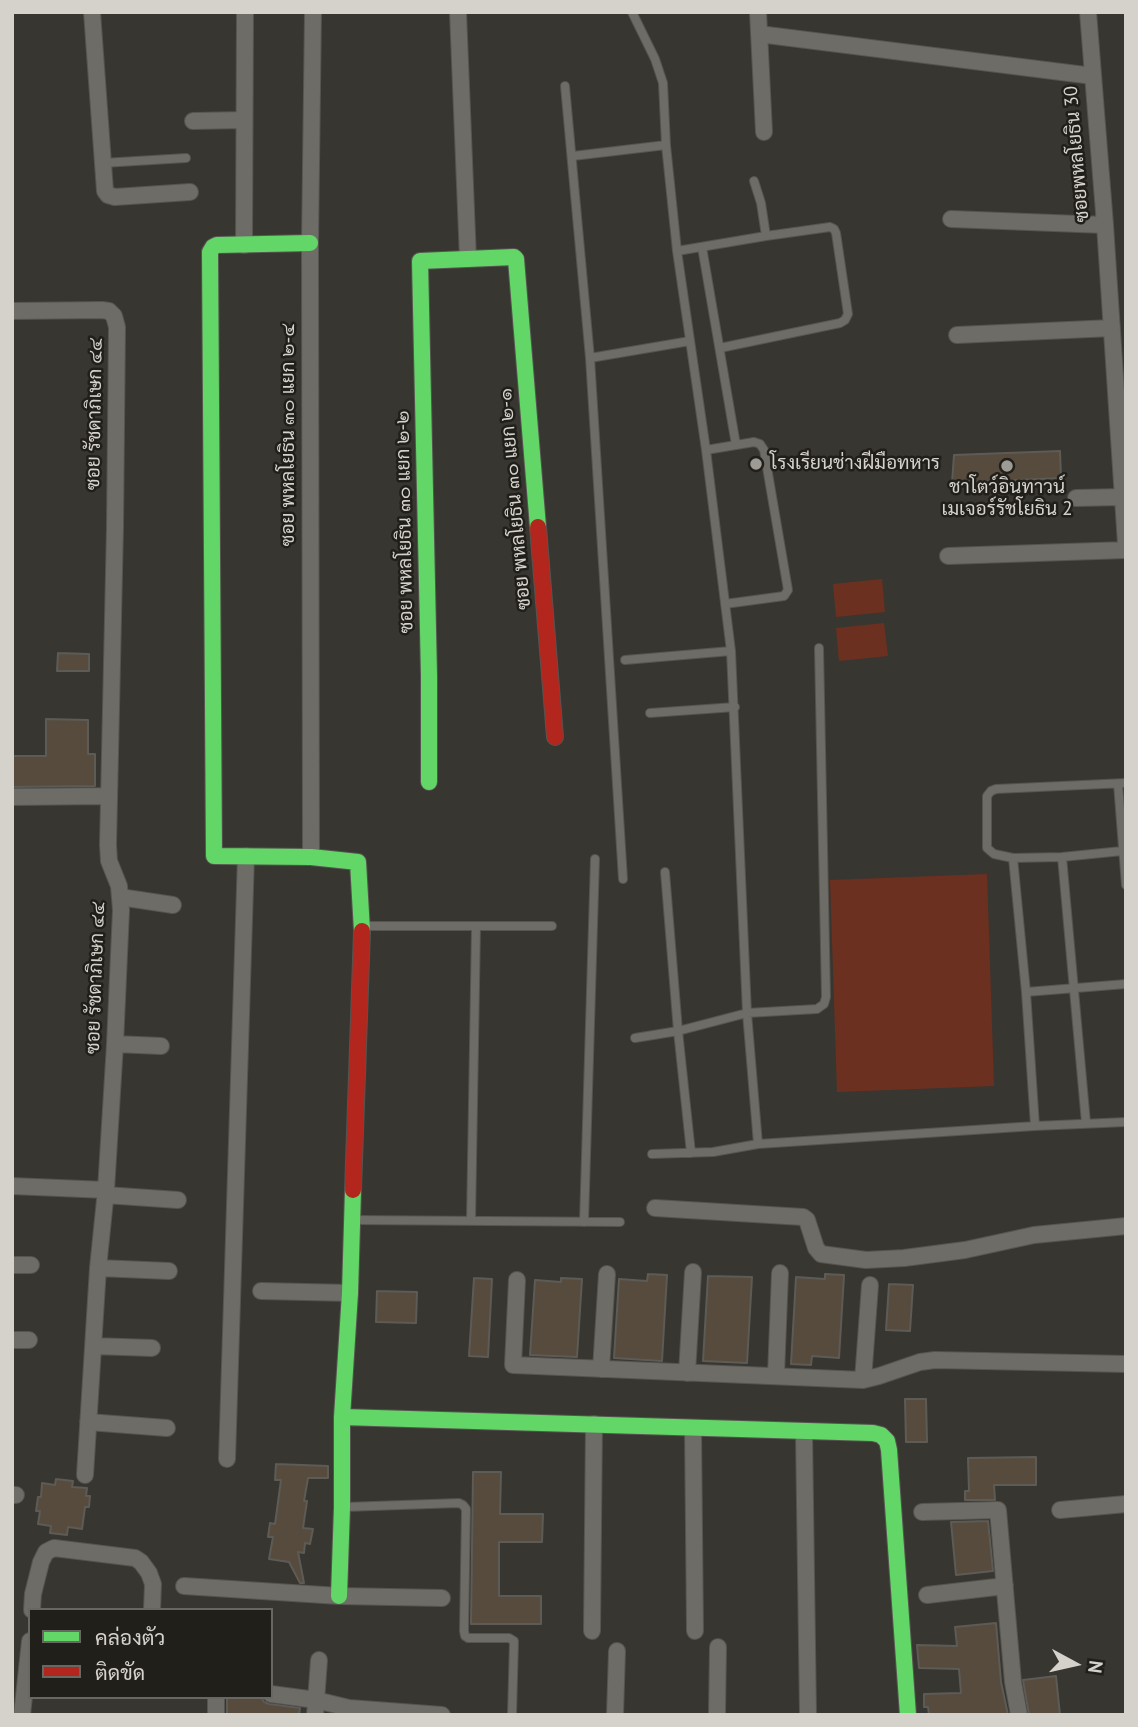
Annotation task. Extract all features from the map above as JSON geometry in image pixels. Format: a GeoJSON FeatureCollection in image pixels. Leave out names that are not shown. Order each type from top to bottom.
{"type":"FeatureCollection","features":[{"type":"Feature","properties":{"kind":"street"},"geometry":{"type":"LineString","coordinates":[[92,12],[105,191],[115,197],[190,192]]}},
{"type":"Feature","properties":{"kind":"street"},"geometry":{"type":"LineString","coordinates":[[244,245],[245,12]]}},
{"type":"Feature","properties":{"kind":"street","name":"ซอย พหลโยธิน ๓๐ แยก ๒-๔"},"geometry":{"type":"LineString","coordinates":[[311,857],[310,243],[313,12]]}},
{"type":"Feature","properties":{"kind":"street"},"geometry":{"type":"LineString","coordinates":[[458,12],[468,259]]}},
{"type":"Feature","properties":{"kind":"street"},"geometry":{"type":"LineString","coordinates":[[758,12],[764,132]]}},
{"type":"Feature","properties":{"kind":"street"},"geometry":{"type":"LineString","coordinates":[[1088,12],[1093,76]]}},
{"type":"Feature","properties":{"kind":"street","name":"ซอยพหลโยธิน 30"},"geometry":{"type":"LineString","coordinates":[[759,34],[1093,76],[1114,321],[1126,544]]}},
{"type":"Feature","properties":{"kind":"street"},"geometry":{"type":"LineString","coordinates":[[193,121],[244,120]]}},
{"type":"Feature","properties":{"kind":"street"},"geometry":{"type":"LineString","coordinates":[[951,219],[1105,225]]}},
{"type":"Feature","properties":{"kind":"street"},"geometry":{"type":"LineString","coordinates":[[310,243],[218,245],[210,252],[214,856],[311,857],[358,862],[362,926],[350,1293],[342,1417],[339,1595]]}},
{"type":"Feature","properties":{"kind":"street","name":"ซอย พหลโยธิน ๓๐ แยก ๒-๑"},"geometry":{"type":"LineString","coordinates":[[468,259],[516,259],[555,737]]}},
{"type":"Feature","properties":{"kind":"street","name":"ซอย พหลโยธิน ๓๐ แยก ๒-๒"},"geometry":{"type":"LineString","coordinates":[[429,782],[421,261],[468,259]]}},
{"type":"Feature","properties":{"kind":"street"},"geometry":{"type":"LineString","coordinates":[[1108,274],[1126,274]]}},
{"type":"Feature","properties":{"kind":"street","name":"ซอย รัชดาภิเษก ๔๔"},"geometry":{"type":"LineString","coordinates":[[12,311],[102,310],[114,316],[117,327],[108,796],[109,861],[119,886],[120,897],[115,1044],[85,1475]]}},
{"type":"Feature","properties":{"kind":"street"},"geometry":{"type":"LineString","coordinates":[[957,335],[1114,321]]}},
{"type":"Feature","properties":{"kind":"street"},"geometry":{"type":"LineString","coordinates":[[1076,498],[1123,497]]}},
{"type":"Feature","properties":{"kind":"street"},"geometry":{"type":"LineString","coordinates":[[948,556],[1126,550]]}},
{"type":"Feature","properties":{"kind":"street"},"geometry":{"type":"LineString","coordinates":[[12,797],[108,796]]}},
{"type":"Feature","properties":{"kind":"street"},"geometry":{"type":"LineString","coordinates":[[227,1459],[246,856]]}},
{"type":"Feature","properties":{"kind":"street"},"geometry":{"type":"LineString","coordinates":[[120,897],[173,905]]}},
{"type":"Feature","properties":{"kind":"street"},"geometry":{"type":"LineString","coordinates":[[115,1044],[161,1046]]}},
{"type":"Feature","properties":{"kind":"street"},"geometry":{"type":"LineString","coordinates":[[12,1186],[178,1200]]}},
{"type":"Feature","properties":{"kind":"street"},"geometry":{"type":"LineString","coordinates":[[655,1208],[803,1217],[807,1220],[816,1248],[821,1254],[866,1260],[965,1250],[1034,1235],[1126,1226]]}},
{"type":"Feature","properties":{"kind":"street"},"geometry":{"type":"LineString","coordinates":[[12,1265],[31,1265]]}},
{"type":"Feature","properties":{"kind":"street"},"geometry":{"type":"LineString","coordinates":[[98,1268],[169,1271]]}},
{"type":"Feature","properties":{"kind":"street"},"geometry":{"type":"LineString","coordinates":[[687,1373],[693,1272]]}},
{"type":"Feature","properties":{"kind":"street"},"geometry":{"type":"LineString","coordinates":[[776,1375],[780,1273]]}},
{"type":"Feature","properties":{"kind":"street"},"geometry":{"type":"LineString","coordinates":[[601,1369],[607,1274]]}},
{"type":"Feature","properties":{"kind":"street"},"geometry":{"type":"LineString","coordinates":[[517,1280],[513,1365],[863,1380],[934,1360],[1126,1364]]}},
{"type":"Feature","properties":{"kind":"street"},"geometry":{"type":"LineString","coordinates":[[863,1380],[870,1285]]}},
{"type":"Feature","properties":{"kind":"street"},"geometry":{"type":"LineString","coordinates":[[261,1290],[350,1293]]}},
{"type":"Feature","properties":{"kind":"street"},"geometry":{"type":"LineString","coordinates":[[94,1346],[152,1348]]}},
{"type":"Feature","properties":{"kind":"street"},"geometry":{"type":"LineString","coordinates":[[342,1417],[881,1435],[887,1441],[889,1450],[908,1715]]}},
{"type":"Feature","properties":{"kind":"street"},"geometry":{"type":"LineString","coordinates":[[88,1422],[167,1428]]}},
{"type":"Feature","properties":{"kind":"street"},"geometry":{"type":"LineString","coordinates":[[593,1631],[594,1424]]}},
{"type":"Feature","properties":{"kind":"street"},"geometry":{"type":"LineString","coordinates":[[693,1429],[695,1631]]}},
{"type":"Feature","properties":{"kind":"street"},"geometry":{"type":"LineString","coordinates":[[804,1432],[808,1715]]}},
{"type":"Feature","properties":{"kind":"street"},"geometry":{"type":"LineString","coordinates":[[1060,1510],[1126,1504]]}},
{"type":"Feature","properties":{"kind":"street"},"geometry":{"type":"LineString","coordinates":[[922,1512],[998,1510],[1013,1682],[1020,1715]]}},
{"type":"Feature","properties":{"kind":"street"},"geometry":{"type":"LineString","coordinates":[[32,1608],[41,1562],[46,1552],[54,1548],[135,1558],[149,1573],[153,1584],[152,1608]]}},
{"type":"Feature","properties":{"kind":"street"},"geometry":{"type":"LineString","coordinates":[[184,1586],[442,1598]]}},
{"type":"Feature","properties":{"kind":"street"},"geometry":{"type":"LineString","coordinates":[[928,1595],[1005,1586]]}},
{"type":"Feature","properties":{"kind":"street"},"geometry":{"type":"LineString","coordinates":[[718,1647],[718,1715]]}},
{"type":"Feature","properties":{"kind":"street"},"geometry":{"type":"LineString","coordinates":[[615,1715],[617,1651]]}},
{"type":"Feature","properties":{"kind":"street"},"geometry":{"type":"LineString","coordinates":[[315,1707],[318,1660]]}},
{"type":"Feature","properties":{"kind":"street"},"geometry":{"type":"LineString","coordinates":[[22,1715],[28,1680]]}},
{"type":"Feature","properties":{"kind":"street"},"geometry":{"type":"LineString","coordinates":[[273,1695],[315,1707],[442,1715]]}},
{"type":"Feature","properties":{"kind":"lane"},"geometry":{"type":"LineString","coordinates":[[632,12],[655,59],[663,83],[666,145],[677,251],[706,450],[731,651],[747,1013],[758,1144]]}},
{"type":"Feature","properties":{"kind":"lane"},"geometry":{"type":"LineString","coordinates":[[565,86],[590,358],[623,879]]}},
{"type":"Feature","properties":{"kind":"lane"},"geometry":{"type":"LineString","coordinates":[[573,156],[666,145]]}},
{"type":"Feature","properties":{"kind":"lane"},"geometry":{"type":"LineString","coordinates":[[103,163],[186,158]]}},
{"type":"Feature","properties":{"kind":"lane"},"geometry":{"type":"LineString","coordinates":[[754,181],[761,203],[766,236]]}},
{"type":"Feature","properties":{"kind":"lane"},"geometry":{"type":"LineString","coordinates":[[677,251],[831,227],[836,233],[848,314],[845,320],[720,348]]}},
{"type":"Feature","properties":{"kind":"lane"},"geometry":{"type":"LineString","coordinates":[[702,247],[736,445]]}},
{"type":"Feature","properties":{"kind":"lane"},"geometry":{"type":"LineString","coordinates":[[590,358],[690,341]]}},
{"type":"Feature","properties":{"kind":"lane"},"geometry":{"type":"LineString","coordinates":[[706,450],[754,442],[760,444],[764,450],[789,590],[784,596],[725,604]]}},
{"type":"Feature","properties":{"kind":"lane"},"geometry":{"type":"LineString","coordinates":[[635,1038],[678,1031],[747,1013],[817,1009],[824,1004],[827,997],[819,648]]}},
{"type":"Feature","properties":{"kind":"lane"},"geometry":{"type":"LineString","coordinates":[[625,660],[731,651]]}},
{"type":"Feature","properties":{"kind":"lane"},"geometry":{"type":"LineString","coordinates":[[650,713],[735,707]]}},
{"type":"Feature","properties":{"kind":"lane"},"geometry":{"type":"LineString","coordinates":[[1122,851],[1062,857],[1013,858],[994,854],[987,848],[987,796],[996,789],[1122,783],[1122,851],[1126,884]]}},
{"type":"Feature","properties":{"kind":"lane"},"geometry":{"type":"LineString","coordinates":[[1062,857],[1086,1124]]}},
{"type":"Feature","properties":{"kind":"lane"},"geometry":{"type":"LineString","coordinates":[[1013,858],[1035,1126]]}},
{"type":"Feature","properties":{"kind":"lane"},"geometry":{"type":"LineString","coordinates":[[584,1222],[595,859]]}},
{"type":"Feature","properties":{"kind":"lane"},"geometry":{"type":"LineString","coordinates":[[665,872],[691,1153]]}},
{"type":"Feature","properties":{"kind":"lane"},"geometry":{"type":"LineString","coordinates":[[362,926],[552,926]]}},
{"type":"Feature","properties":{"kind":"lane"},"geometry":{"type":"LineString","coordinates":[[471,1221],[476,927]]}},
{"type":"Feature","properties":{"kind":"lane"},"geometry":{"type":"LineString","coordinates":[[1026,992],[1126,984]]}},
{"type":"Feature","properties":{"kind":"lane"},"geometry":{"type":"LineString","coordinates":[[652,1154],[713,1152],[758,1144],[1126,1122]]}},
{"type":"Feature","properties":{"kind":"lane"},"geometry":{"type":"LineString","coordinates":[[352,1220],[620,1222]]}},
{"type":"Feature","properties":{"kind":"lane"},"geometry":{"type":"LineString","coordinates":[[342,1507],[463,1505],[466,1510],[465,1636],[468,1639],[509,1638],[514,1641],[512,1715]]}},
{"type":"Feature","properties":{"kind":"shaded area"},"geometry":{"type":"Polygon","coordinates":[[[882,579],[885,612],[836,617],[833,584],[882,579]]]}},
{"type":"Feature","properties":{"kind":"shaded area"},"geometry":{"type":"Polygon","coordinates":[[[884,623],[888,656],[839,661],[836,628],[884,623]]]}},
{"type":"Feature","properties":{"kind":"shaded area"},"geometry":{"type":"Polygon","coordinates":[[[987,874],[994,1086],[837,1092],[830,880],[987,874]]]}},
{"type":"Feature","properties":{"kind":"building","name":"ชาโตว์อินทาวน์ เมเจอร์รัชโยธิน 2"},"geometry":{"type":"Polygon","coordinates":[[[1060,451],[1061,478],[952,483],[954,455],[1060,451]]]}},
{"type":"Feature","properties":{"kind":"building"},"geometry":{"type":"Polygon","coordinates":[[[58,653],[89,654],[89,671],[57,671],[58,653]]]}},
{"type":"Feature","properties":{"kind":"building"},"geometry":{"type":"Polygon","coordinates":[[[46,719],[88,720],[88,754],[95,754],[95,786],[12,787],[12,756],[46,756],[46,719]]]}},
{"type":"Feature","properties":{"kind":"building"},"geometry":{"type":"Polygon","coordinates":[[[648,1274],[667,1275],[662,1361],[614,1358],[619,1279],[647,1281],[648,1274]]]}},
{"type":"Feature","properties":{"kind":"building"},"geometry":{"type":"Polygon","coordinates":[[[825,1274],[844,1275],[839,1358],[812,1356],[811,1365],[791,1364],[796,1277],[825,1279],[825,1274]]]}},
{"type":"Feature","properties":{"kind":"building"},"geometry":{"type":"Polygon","coordinates":[[[708,1276],[752,1277],[747,1363],[703,1361],[708,1276]]]}},
{"type":"Feature","properties":{"kind":"building"},"geometry":{"type":"Polygon","coordinates":[[[474,1278],[492,1279],[488,1357],[469,1356],[474,1278]]]}},
{"type":"Feature","properties":{"kind":"building"},"geometry":{"type":"Polygon","coordinates":[[[561,1278],[582,1279],[577,1357],[530,1355],[535,1280],[561,1282],[561,1278]]]}},
{"type":"Feature","properties":{"kind":"building"},"geometry":{"type":"Polygon","coordinates":[[[889,1284],[913,1285],[910,1331],[886,1330],[889,1284]]]}},
{"type":"Feature","properties":{"kind":"building"},"geometry":{"type":"Polygon","coordinates":[[[377,1291],[417,1292],[416,1323],[376,1322],[377,1291]]]}},
{"type":"Feature","properties":{"kind":"building"},"geometry":{"type":"Polygon","coordinates":[[[905,1399],[926,1399],[927,1442],[906,1442],[905,1399]]]}},
{"type":"Feature","properties":{"kind":"building"},"geometry":{"type":"Polygon","coordinates":[[[1036,1457],[1036,1485],[994,1485],[995,1500],[965,1500],[965,1491],[969,1491],[968,1458],[1036,1457]]]}},
{"type":"Feature","properties":{"kind":"building"},"geometry":{"type":"Polygon","coordinates":[[[276,1464],[328,1466],[328,1478],[308,1478],[303,1528],[313,1529],[310,1544],[305,1543],[304,1553],[298,1552],[304,1583],[300,1583],[289,1562],[269,1559],[273,1537],[268,1537],[270,1523],[275,1524],[281,1480],[275,1480],[276,1464]]]}},
{"type":"Feature","properties":{"kind":"building"},"geometry":{"type":"Polygon","coordinates":[[[473,1472],[501,1472],[500,1514],[543,1514],[542,1542],[499,1542],[499,1596],[541,1596],[541,1624],[471,1624],[473,1472]]]}},
{"type":"Feature","properties":{"kind":"building"},"geometry":{"type":"Polygon","coordinates":[[[56,1479],[73,1481],[72,1487],[87,1488],[86,1496],[90,1496],[89,1507],[85,1507],[82,1529],[68,1527],[67,1535],[50,1533],[51,1526],[38,1524],[40,1511],[36,1511],[42,1483],[55,1485],[56,1479]]]}},
{"type":"Feature","properties":{"kind":"building"},"geometry":{"type":"Polygon","coordinates":[[[988,1521],[993,1571],[956,1575],[951,1522],[988,1521]]]}},
{"type":"Feature","properties":{"kind":"building"},"geometry":{"type":"Polygon","coordinates":[[[996,1623],[1001,1682],[1008,1715],[929,1715],[928,1707],[924,1707],[924,1694],[961,1693],[959,1669],[919,1668],[917,1645],[957,1646],[955,1627],[996,1623]]]}},
{"type":"Feature","properties":{"kind":"building"},"geometry":{"type":"Polygon","coordinates":[[[1056,1676],[1060,1715],[1029,1715],[1023,1680],[1056,1676]]]}},
{"type":"Feature","properties":{"kind":"building"},"geometry":{"type":"Polygon","coordinates":[[[227,1699],[262,1699],[269,1704],[300,1708],[299,1715],[227,1715],[227,1699]]]}},
{"type":"Feature","properties":{"kind":"traffic: fast"},"geometry":{"type":"LineString","coordinates":[[310,243],[217,245],[210,252],[214,856],[311,857],[358,862],[362,931]]}},
{"type":"Feature","properties":{"kind":"traffic: fast"},"geometry":{"type":"LineString","coordinates":[[429,782],[420,261],[516,259],[538,527]]}},
{"type":"Feature","properties":{"kind":"traffic: fast"},"geometry":{"type":"LineString","coordinates":[[339,1596],[342,1417],[353,1190]]}},
{"type":"Feature","properties":{"kind":"traffic: fast"},"geometry":{"type":"LineString","coordinates":[[342,1417],[881,1435],[887,1441],[889,1450],[908,1715]]}},
{"type":"Feature","properties":{"kind":"traffic: jam"},"geometry":{"type":"LineString","coordinates":[[538,527],[555,737]]}},
{"type":"Feature","properties":{"kind":"traffic: jam"},"geometry":{"type":"LineString","coordinates":[[353,1190],[362,931]]}},
{"type":"Feature","properties":{"kind":"place","name":"โรงเรียนช่างฝีมือทหาร"},"geometry":{"type":"Point","coordinates":[756,464]}},
{"type":"Feature","properties":{"kind":"place","name":"ชาโตว์อินทาวน์ เมเจอร์รัชโยธิน 2"},"geometry":{"type":"Point","coordinates":[1007,466]}}]}
